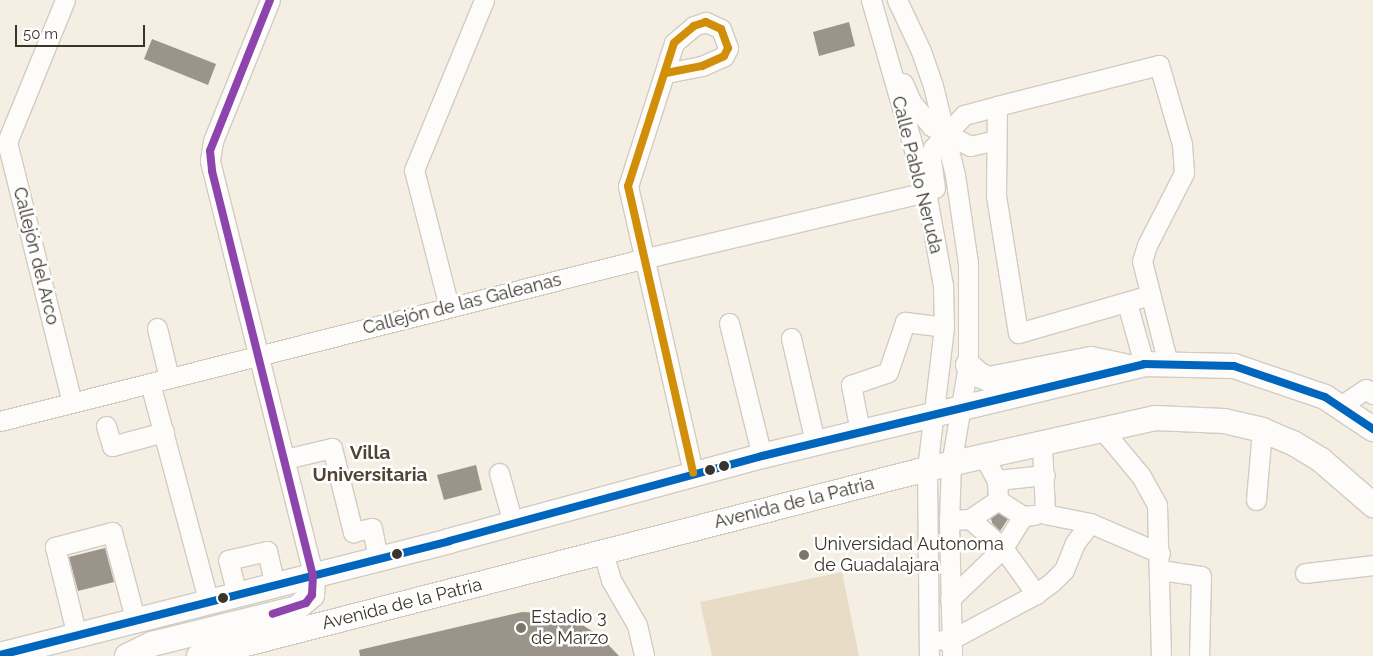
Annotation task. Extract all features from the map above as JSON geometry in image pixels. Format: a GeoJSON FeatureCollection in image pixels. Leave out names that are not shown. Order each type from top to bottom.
{"type":"FeatureCollection","features":[{"type":"Feature","properties":{"kind":"main road"},"geometry":{"type":"LineString","coordinates":[[968,365],[978,375],[989,378],[1091,359],[1136,366]]}},
{"type":"Feature","properties":{"kind":"main road"},"geometry":{"type":"LineString","coordinates":[[0,655],[378,559],[693,473],[934,412],[1136,366],[1168,364],[1234,366],[1278,379],[1340,406],[1373,429]]}},
{"type":"Feature","properties":{"kind":"main road","name":"Avenida de la Patria"},"geometry":{"type":"LineString","coordinates":[[199,656],[927,469],[1042,444],[1101,428],[1155,418],[1189,417],[1262,430],[1294,443],[1321,460],[1373,505]]}},
{"type":"Feature","properties":{"kind":"main road"},"geometry":{"type":"LineString","coordinates":[[127,656],[152,644],[297,608],[312,595],[313,575]]}},
{"type":"Feature","properties":{"kind":"street","name":"Callejón del Arco"},"geometry":{"type":"LineString","coordinates":[[65,0],[7,142],[72,402]]}},
{"type":"Feature","properties":{"kind":"street"},"geometry":{"type":"LineString","coordinates":[[270,0],[210,151],[212,171],[313,575]]}},
{"type":"Feature","properties":{"kind":"street"},"geometry":{"type":"LineString","coordinates":[[449,307],[414,170],[484,0]]}},
{"type":"Feature","properties":{"kind":"street","name":"Calle Pablo Neruda"},"geometry":{"type":"LineString","coordinates":[[871,0],[926,192],[939,259],[944,327],[927,469],[929,649]]}},
{"type":"Feature","properties":{"kind":"street","name":"Calle Pablo Neruda"},"geometry":{"type":"LineString","coordinates":[[897,0],[921,51],[946,134],[956,175],[968,263],[968,365],[951,464],[949,520],[952,647]]}},
{"type":"Feature","properties":{"kind":"street"},"geometry":{"type":"LineString","coordinates":[[888,62],[902,80],[920,115],[946,134],[970,146],[996,140]]}},
{"type":"Feature","properties":{"kind":"street"},"geometry":{"type":"LineString","coordinates":[[939,259],[940,227],[930,160],[933,148],[964,115],[1159,66],[1182,144],[1184,173],[1147,245],[1142,261],[1168,364]]}},
{"type":"Feature","properties":{"kind":"street"},"geometry":{"type":"LineString","coordinates":[[666,73],[628,186],[642,259],[693,473]]}},
{"type":"Feature","properties":{"kind":"street"},"geometry":{"type":"LineString","coordinates":[[997,106],[996,196],[1018,333],[1150,295]]}},
{"type":"Feature","properties":{"kind":"street","name":"Callejón de las Galeanas"},"geometry":{"type":"LineString","coordinates":[[0,421],[642,259],[926,192]]}},
{"type":"Feature","properties":{"kind":"street"},"geometry":{"type":"LineString","coordinates":[[1127,303],[1136,366]]}},
{"type":"Feature","properties":{"kind":"street"},"geometry":{"type":"LineString","coordinates":[[860,431],[851,385],[888,372],[905,322],[944,327]]}},
{"type":"Feature","properties":{"kind":"street"},"geometry":{"type":"LineString","coordinates":[[729,323],[762,456]]}},
{"type":"Feature","properties":{"kind":"street"},"geometry":{"type":"LineString","coordinates":[[157,328],[169,378]]}},
{"type":"Feature","properties":{"kind":"street"},"geometry":{"type":"LineString","coordinates":[[790,338],[815,442]]}},
{"type":"Feature","properties":{"kind":"street"},"geometry":{"type":"LineString","coordinates":[[150,383],[209,603]]}},
{"type":"Feature","properties":{"kind":"street"},"geometry":{"type":"LineString","coordinates":[[1340,406],[1366,389],[1373,394]]}},
{"type":"Feature","properties":{"kind":"street"},"geometry":{"type":"LineString","coordinates":[[106,426],[112,446],[164,432]]}},
{"type":"Feature","properties":{"kind":"street"},"geometry":{"type":"LineString","coordinates":[[1101,428],[1153,493],[1159,518],[1161,656]]}},
{"type":"Feature","properties":{"kind":"street"},"geometry":{"type":"LineString","coordinates":[[1256,500],[1262,430]]}},
{"type":"Feature","properties":{"kind":"street"},"geometry":{"type":"LineString","coordinates":[[1042,444],[1045,475],[1045,514]]}},
{"type":"Feature","properties":{"kind":"street"},"geometry":{"type":"LineString","coordinates":[[285,459],[332,448],[353,532],[372,528],[378,559]]}},
{"type":"Feature","properties":{"kind":"street"},"geometry":{"type":"LineString","coordinates":[[984,457],[997,480],[998,500]]}},
{"type":"Feature","properties":{"kind":"street"},"geometry":{"type":"LineString","coordinates":[[499,472],[513,523]]}},
{"type":"Feature","properties":{"kind":"street"},"geometry":{"type":"LineString","coordinates":[[997,480],[1045,475]]}},
{"type":"Feature","properties":{"kind":"street"},"geometry":{"type":"LineString","coordinates":[[998,500],[1023,516],[1045,514],[1090,523],[1160,561],[1201,576],[1199,656]]}},
{"type":"Feature","properties":{"kind":"street"},"geometry":{"type":"LineString","coordinates":[[949,520],[970,518],[998,500]]}},
{"type":"Feature","properties":{"kind":"street"},"geometry":{"type":"LineString","coordinates":[[950,599],[1003,548],[1023,516]]}},
{"type":"Feature","properties":{"kind":"street"},"geometry":{"type":"LineString","coordinates":[[970,518],[1003,548],[1036,594]]}},
{"type":"Feature","properties":{"kind":"street"},"geometry":{"type":"LineString","coordinates":[[929,649],[952,647],[1036,594],[1064,570],[1075,543],[1090,523]]}},
{"type":"Feature","properties":{"kind":"street"},"geometry":{"type":"LineString","coordinates":[[77,636],[55,547],[112,532],[136,622]]}},
{"type":"Feature","properties":{"kind":"street"},"geometry":{"type":"LineString","coordinates":[[237,596],[228,560],[268,551],[275,585]]}},
{"type":"Feature","properties":{"kind":"street"},"geometry":{"type":"LineString","coordinates":[[603,552],[611,580],[637,625],[644,656]]}},
{"type":"Feature","properties":{"kind":"street"},"geometry":{"type":"LineString","coordinates":[[1305,573],[1373,565]]}},
{"type":"Feature","properties":{"kind":"shaded area"},"geometry":{"type":"Polygon","coordinates":[[[842,572],[859,656],[712,656],[700,602],[842,572]]]}},
{"type":"Feature","properties":{"kind":"building"},"geometry":{"type":"Polygon","coordinates":[[[849,22],[855,46],[819,56],[813,32],[849,22]]]}},
{"type":"Feature","properties":{"kind":"building"},"geometry":{"type":"Polygon","coordinates":[[[152,39],[216,64],[208,85],[144,59],[152,39]]]}},
{"type":"Feature","properties":{"kind":"building"},"geometry":{"type":"Polygon","coordinates":[[[476,465],[482,490],[444,500],[437,475],[476,465]]]}},
{"type":"Feature","properties":{"kind":"building"},"geometry":{"type":"Polygon","coordinates":[[[998,513],[1008,519],[1000,531],[992,523],[991,518],[998,513]]]}},
{"type":"Feature","properties":{"kind":"building"},"geometry":{"type":"Polygon","coordinates":[[[105,548],[114,582],[78,591],[69,557],[105,548]]]}},
{"type":"Feature","properties":{"kind":"building","name":"Estadio 3 de Marzo"},"geometry":{"type":"Polygon","coordinates":[[[522,612],[559,614],[576,621],[600,636],[619,656],[360,656],[359,650],[522,612]]]}},
{"type":"Feature","properties":{"kind":"transit line"},"geometry":{"type":"LineString","coordinates":[[270,0],[210,151],[212,171],[313,575],[312,595],[306,603],[273,614]]}},
{"type":"Feature","properties":{"kind":"transit line"},"geometry":{"type":"LineString","coordinates":[[666,73],[702,66],[724,56],[728,48],[721,29],[706,22],[694,26],[674,43],[628,186],[693,473]]}},
{"type":"Feature","properties":{"kind":"transit line"},"geometry":{"type":"LineString","coordinates":[[0,655],[449,541],[762,456],[1144,364],[1234,366],[1325,397],[1373,429]]}},
{"type":"Feature","properties":{"kind":"place","name":"Universidad Autonoma de Guadalajara"},"geometry":{"type":"Point","coordinates":[804,555]}},
{"type":"Feature","properties":{"kind":"place","name":"Estadio 3 de Marzo"},"geometry":{"type":"Point","coordinates":[521,628]}},
{"type":"Feature","properties":{"kind":"district","name":"Villa Universitaria"},"geometry":{"type":"Point","coordinates":[370,464]}}]}
